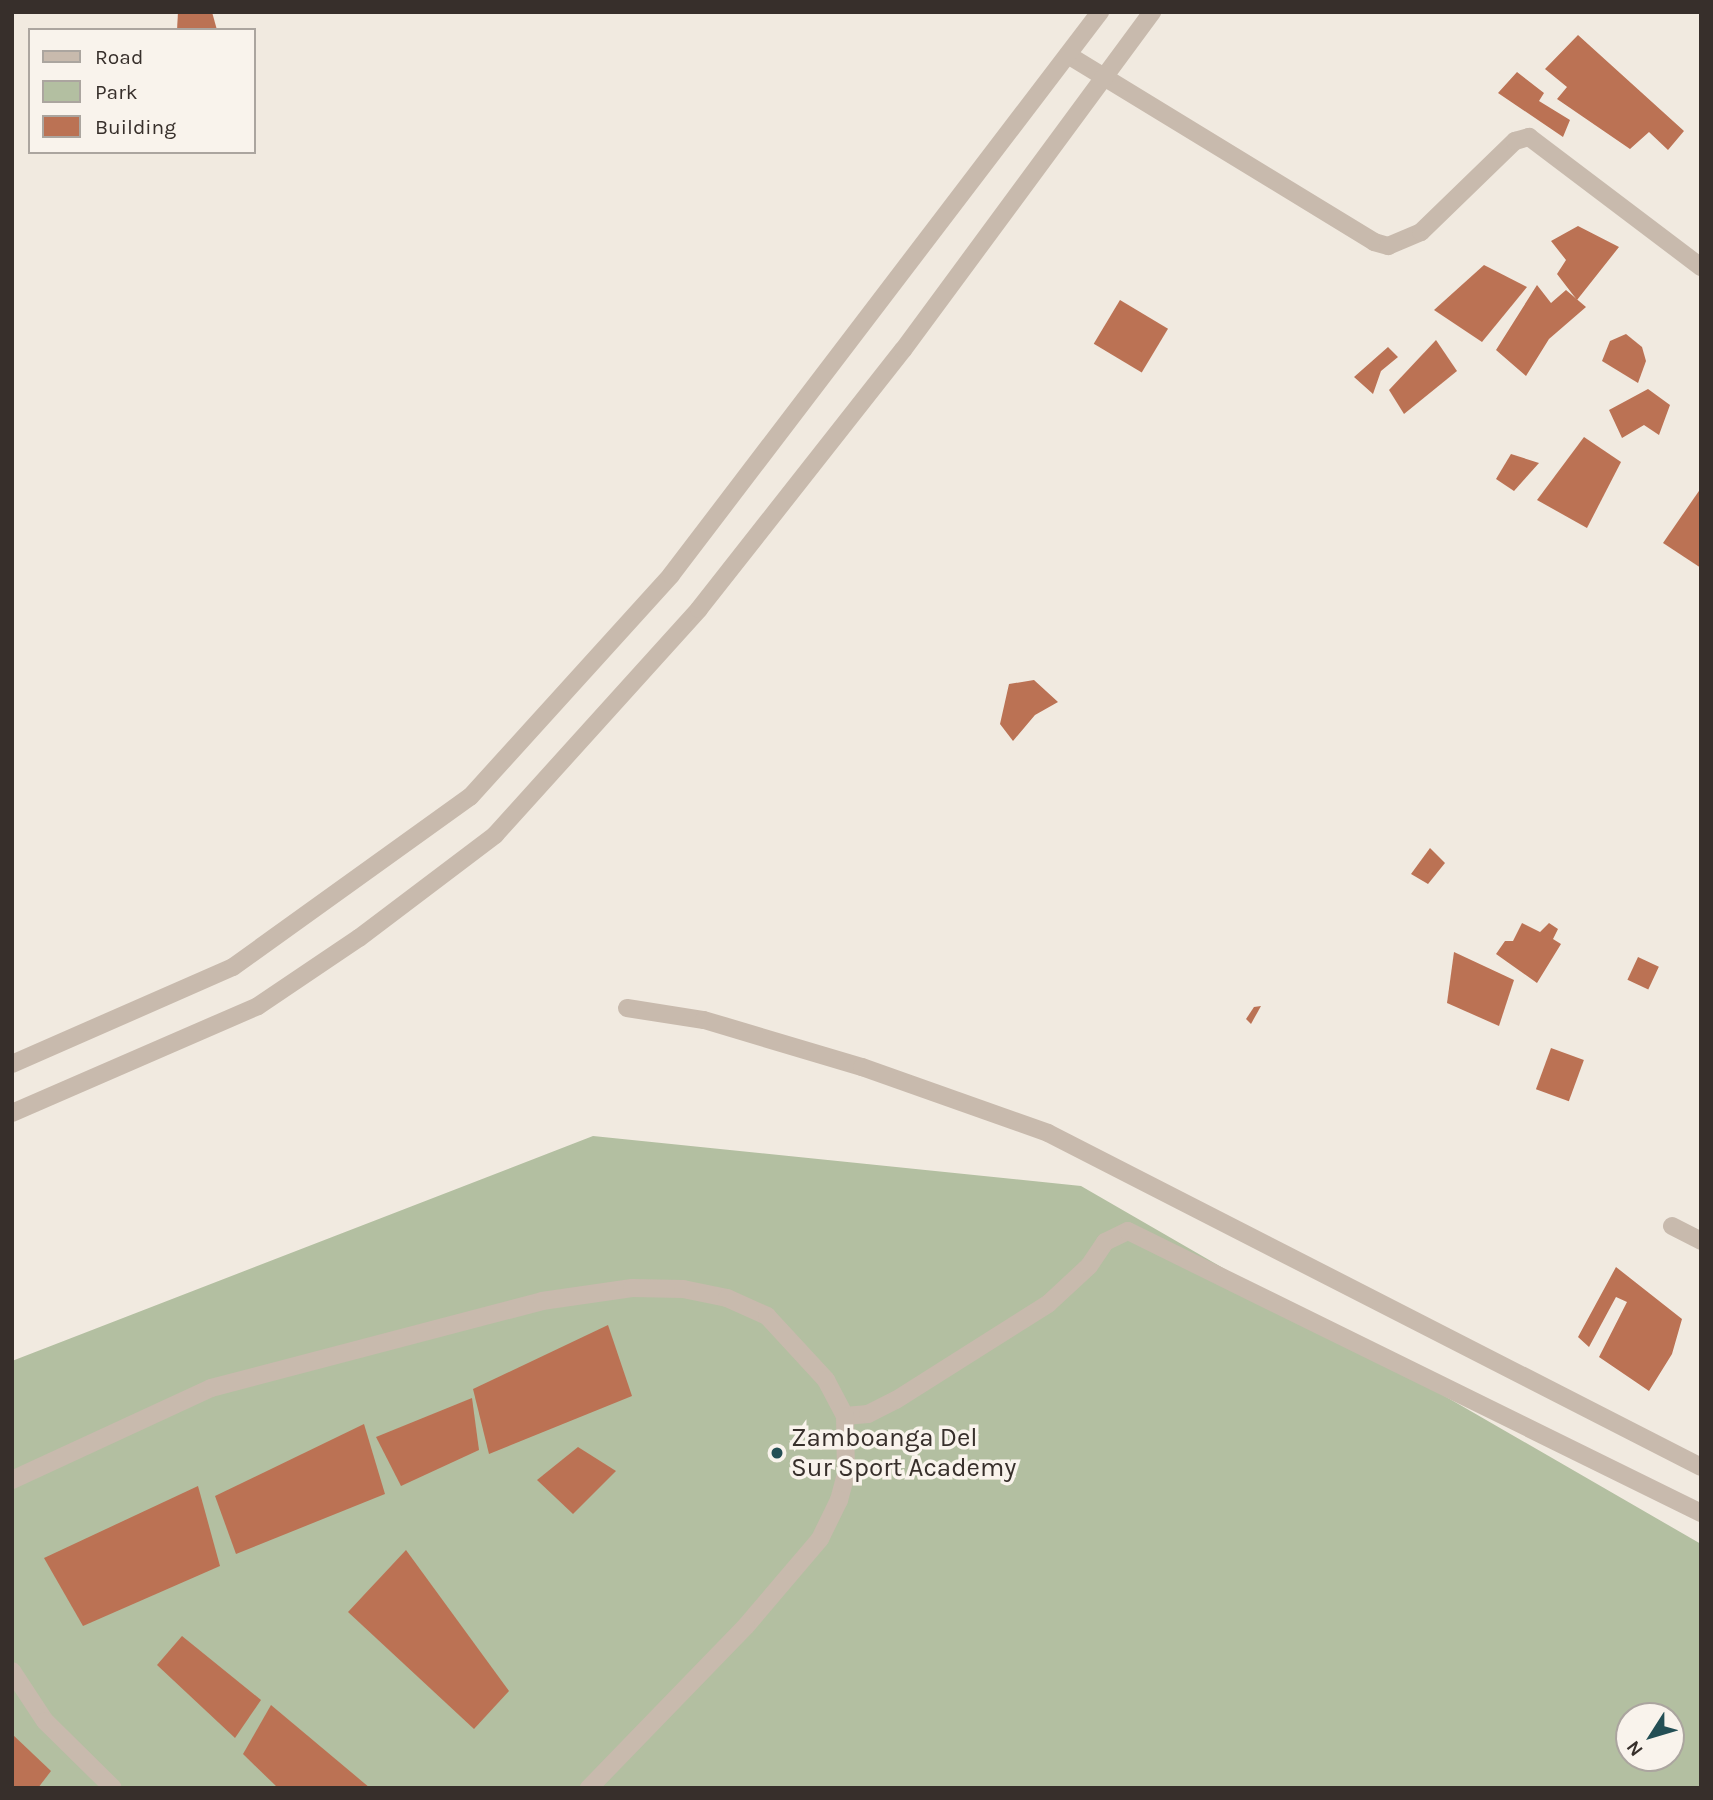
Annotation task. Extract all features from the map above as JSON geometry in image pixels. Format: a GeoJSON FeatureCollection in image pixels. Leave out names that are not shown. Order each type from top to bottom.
{"type":"FeatureCollection","features":[{"type":"Feature","properties":{"kind":"street"},"geometry":{"type":"LineString","coordinates":[[12,1064],[233,967],[470,797],[671,575],[1100,12]]}},
{"type":"Feature","properties":{"kind":"street"},"geometry":{"type":"LineString","coordinates":[[12,1113],[258,1006],[359,938],[495,835],[699,608],[903,350],[1152,12]]}},
{"type":"Feature","properties":{"kind":"street"},"geometry":{"type":"LineString","coordinates":[[1068,55],[1374,242],[1388,246],[1421,232],[1516,141],[1529,137],[1701,267]]}},
{"type":"Feature","properties":{"kind":"street"},"geometry":{"type":"LineString","coordinates":[[627,1008],[704,1020],[862,1067],[1048,1133],[1701,1467]]}},
{"type":"Feature","properties":{"kind":"street"},"geometry":{"type":"LineString","coordinates":[[1672,1226],[1701,1241]]}},
{"type":"Feature","properties":{"kind":"street"},"geometry":{"type":"LineString","coordinates":[[845,1416],[868,1414],[896,1400],[1048,1304],[1090,1266],[1105,1241],[1128,1231],[1701,1513]]}},
{"type":"Feature","properties":{"kind":"street"},"geometry":{"type":"LineString","coordinates":[[12,1480],[211,1388],[399,1335],[542,1301],[632,1288],[727,1298],[767,1316],[826,1380],[845,1416],[845,1474],[820,1539],[746,1626],[589,1788]]}},
{"type":"Feature","properties":{"kind":"street"},"geometry":{"type":"LineString","coordinates":[[12,1671],[45,1721],[113,1788]]}},
{"type":"Feature","properties":{"kind":"green space","name":"Zamboanga Del Sur Sport Academy"},"geometry":{"type":"Polygon","coordinates":[[[593,1136],[1081,1186],[1701,1544],[1701,1788],[12,1788],[12,1361],[593,1136]]]}},
{"type":"Feature","properties":{"kind":"building"},"geometry":{"type":"Polygon","coordinates":[[[178,12],[212,12],[216,28],[177,28],[178,12]]]}},
{"type":"Feature","properties":{"kind":"building"},"geometry":{"type":"Polygon","coordinates":[[[1578,35],[1684,131],[1668,150],[1649,132],[1630,149],[1557,99],[1567,87],[1545,69],[1578,35]]]}},
{"type":"Feature","properties":{"kind":"building"},"geometry":{"type":"Polygon","coordinates":[[[1517,72],[1544,93],[1539,101],[1570,120],[1563,137],[1498,93],[1517,72]]]}},
{"type":"Feature","properties":{"kind":"building"},"geometry":{"type":"Polygon","coordinates":[[[1578,226],[1619,247],[1577,300],[1557,274],[1566,260],[1551,241],[1578,226]]]}},
{"type":"Feature","properties":{"kind":"building"},"geometry":{"type":"Polygon","coordinates":[[[1484,265],[1527,287],[1482,342],[1434,310],[1484,265]]]}},
{"type":"Feature","properties":{"kind":"building"},"geometry":{"type":"Polygon","coordinates":[[[1537,285],[1551,303],[1566,290],[1586,307],[1549,339],[1526,376],[1496,350],[1537,285]]]}},
{"type":"Feature","properties":{"kind":"building"},"geometry":{"type":"Polygon","coordinates":[[[1120,300],[1168,329],[1142,373],[1094,344],[1120,300]]]}},
{"type":"Feature","properties":{"kind":"building"},"geometry":{"type":"Polygon","coordinates":[[[1626,334],[1642,347],[1646,361],[1638,383],[1602,361],[1610,341],[1626,334]]]}},
{"type":"Feature","properties":{"kind":"building"},"geometry":{"type":"Polygon","coordinates":[[[1436,340],[1457,371],[1404,414],[1389,390],[1436,340]]]}},
{"type":"Feature","properties":{"kind":"building"},"geometry":{"type":"Polygon","coordinates":[[[1388,347],[1398,357],[1381,371],[1373,394],[1354,377],[1388,347]]]}},
{"type":"Feature","properties":{"kind":"building"},"geometry":{"type":"Polygon","coordinates":[[[1648,389],[1670,405],[1659,435],[1644,425],[1622,438],[1609,410],[1648,389]]]}},
{"type":"Feature","properties":{"kind":"building"},"geometry":{"type":"Polygon","coordinates":[[[1584,437],[1621,462],[1587,528],[1537,500],[1584,437]]]}},
{"type":"Feature","properties":{"kind":"building"},"geometry":{"type":"Polygon","coordinates":[[[1511,454],[1539,463],[1514,491],[1496,479],[1511,454]]]}},
{"type":"Feature","properties":{"kind":"building"},"geometry":{"type":"Polygon","coordinates":[[[1701,488],[1701,568],[1663,543],[1701,488]]]}},
{"type":"Feature","properties":{"kind":"building"},"geometry":{"type":"Polygon","coordinates":[[[1034,680],[1058,702],[1035,715],[1013,741],[1000,724],[1009,684],[1034,680]]]}},
{"type":"Feature","properties":{"kind":"building"},"geometry":{"type":"Polygon","coordinates":[[[1430,848],[1445,863],[1428,884],[1411,874],[1430,848]]]}},
{"type":"Feature","properties":{"kind":"building"},"geometry":{"type":"Polygon","coordinates":[[[1522,923],[1540,932],[1549,923],[1558,929],[1553,939],[1561,944],[1537,983],[1496,954],[1505,941],[1513,941],[1522,923]]]}},
{"type":"Feature","properties":{"kind":"building"},"geometry":{"type":"Polygon","coordinates":[[[1454,952],[1514,980],[1499,1026],[1447,1003],[1454,952]]]}},
{"type":"Feature","properties":{"kind":"building"},"geometry":{"type":"Polygon","coordinates":[[[1638,957],[1659,967],[1648,989],[1627,980],[1638,957]]]}},
{"type":"Feature","properties":{"kind":"building"},"geometry":{"type":"Polygon","coordinates":[[[1261,1006],[1251,1024],[1246,1019],[1254,1007],[1261,1006]]]}},
{"type":"Feature","properties":{"kind":"building"},"geometry":{"type":"Polygon","coordinates":[[[1551,1048],[1584,1060],[1569,1101],[1536,1089],[1551,1048]]]}},
{"type":"Feature","properties":{"kind":"building"},"geometry":{"type":"Polygon","coordinates":[[[1616,1267],[1682,1319],[1672,1354],[1649,1391],[1599,1357],[1627,1302],[1616,1297],[1589,1347],[1578,1337],[1616,1267]]]}},
{"type":"Feature","properties":{"kind":"building"},"geometry":{"type":"Polygon","coordinates":[[[608,1325],[632,1396],[489,1454],[473,1389],[608,1325]]]}},
{"type":"Feature","properties":{"kind":"building"},"geometry":{"type":"Polygon","coordinates":[[[472,1398],[479,1450],[401,1486],[376,1437],[472,1398]]]}},
{"type":"Feature","properties":{"kind":"building"},"geometry":{"type":"Polygon","coordinates":[[[364,1424],[385,1494],[236,1554],[215,1496],[364,1424]]]}},
{"type":"Feature","properties":{"kind":"building"},"geometry":{"type":"Polygon","coordinates":[[[578,1447],[616,1471],[573,1514],[537,1480],[578,1447]]]}},
{"type":"Feature","properties":{"kind":"building"},"geometry":{"type":"Polygon","coordinates":[[[198,1486],[220,1566],[83,1626],[44,1558],[198,1486]]]}},
{"type":"Feature","properties":{"kind":"building"},"geometry":{"type":"Polygon","coordinates":[[[406,1550],[509,1691],[474,1729],[348,1612],[406,1550]]]}},
{"type":"Feature","properties":{"kind":"building"},"geometry":{"type":"Polygon","coordinates":[[[182,1636],[261,1700],[235,1738],[157,1665],[182,1636]]]}},
{"type":"Feature","properties":{"kind":"building"},"geometry":{"type":"Polygon","coordinates":[[[271,1705],[370,1788],[278,1788],[243,1754],[271,1705]]]}},
{"type":"Feature","properties":{"kind":"building"},"geometry":{"type":"Polygon","coordinates":[[[12,1734],[51,1771],[38,1788],[12,1788],[12,1734]]]}},
{"type":"Feature","properties":{"kind":"place","name":"Zamboanga Del Sur Sport Academy"},"geometry":{"type":"Point","coordinates":[777,1453]}}]}
